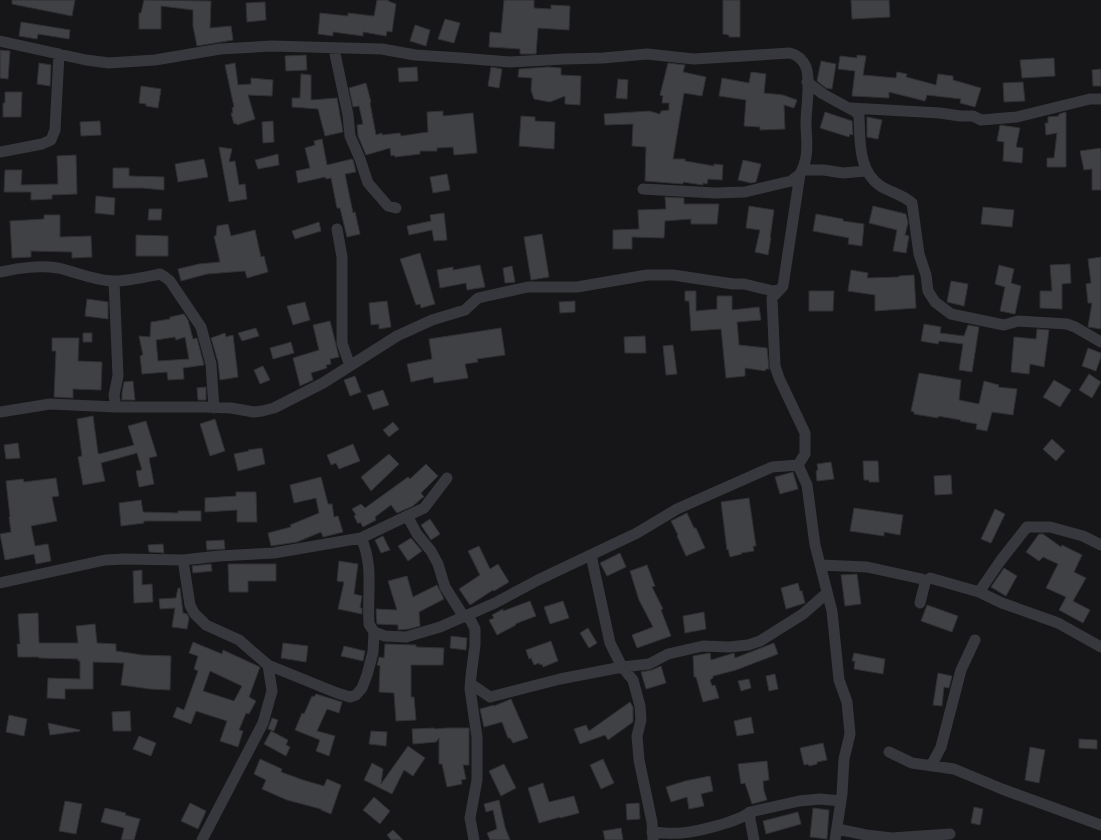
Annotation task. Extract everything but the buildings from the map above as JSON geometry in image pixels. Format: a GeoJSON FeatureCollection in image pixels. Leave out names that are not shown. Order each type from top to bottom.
{"type":"FeatureCollection","features":[{"type":"Feature","properties":{"kind":"street"},"geometry":{"type":"LineString","coordinates":[[0,41],[86,60],[109,62],[155,60],[220,49],[272,46],[334,49],[382,49],[416,55],[510,62],[564,58],[603,58],[647,54],[694,59],[790,53],[798,57],[806,68],[807,156],[801,172],[783,286],[772,298],[775,366],[779,378],[805,433],[805,454],[798,465]]}},
{"type":"Feature","properties":{"kind":"street"},"geometry":{"type":"LineString","coordinates":[[334,49],[348,115],[350,136],[368,183],[388,206],[396,208]]}},
{"type":"Feature","properties":{"kind":"street"},"geometry":{"type":"LineString","coordinates":[[0,152],[42,144],[51,140],[55,130],[59,54]]}},
{"type":"Feature","properties":{"kind":"street"},"geometry":{"type":"LineString","coordinates":[[807,82],[837,103],[851,108],[973,116],[981,120],[1018,117],[1090,99],[1101,99]]}},
{"type":"Feature","properties":{"kind":"street"},"geometry":{"type":"LineString","coordinates":[[851,108],[859,116],[861,157],[866,171],[882,186],[900,194],[912,203],[919,254],[926,275],[928,291],[935,302],[951,314],[1004,325],[1018,321],[1067,324],[1101,342]]}},
{"type":"Feature","properties":{"kind":"street"},"geometry":{"type":"LineString","coordinates":[[643,189],[715,193],[745,192],[791,181],[801,172],[824,170],[843,173],[866,171]]}},
{"type":"Feature","properties":{"kind":"street"},"geometry":{"type":"LineString","coordinates":[[337,229],[342,257],[342,344],[350,366]]}},
{"type":"Feature","properties":{"kind":"street"},"geometry":{"type":"LineString","coordinates":[[0,272],[24,267],[41,266],[114,281],[160,274],[165,276],[170,281],[201,327],[211,364],[214,408]]}},
{"type":"Feature","properties":{"kind":"street"},"geometry":{"type":"LineString","coordinates":[[0,412],[50,404],[232,408],[254,412],[262,411],[274,408],[323,383],[397,336],[432,320],[464,310],[478,298],[528,287],[577,287],[647,275],[673,275],[733,284],[744,284],[774,291],[779,290]]}},
{"type":"Feature","properties":{"kind":"street"},"geometry":{"type":"LineString","coordinates":[[114,281],[118,376],[114,395],[116,406]]}},
{"type":"Feature","properties":{"kind":"street"},"geometry":{"type":"LineString","coordinates":[[374,632],[384,636],[406,637],[440,627],[466,616],[637,533],[677,509],[728,488],[748,477],[772,467],[798,465]]}},
{"type":"Feature","properties":{"kind":"street"},"geometry":{"type":"LineString","coordinates":[[798,465],[807,485],[815,545],[832,611],[839,680],[847,702],[850,734],[844,759],[841,801],[836,834],[892,838],[950,834]]}},
{"type":"Feature","properties":{"kind":"street"},"geometry":{"type":"LineString","coordinates":[[0,583],[105,560],[183,560],[274,553],[361,538],[424,508],[447,478]]}},
{"type":"Feature","properties":{"kind":"street"},"geometry":{"type":"LineString","coordinates":[[405,517],[410,521],[417,534],[431,551],[438,564],[445,587],[476,629],[470,689],[477,736],[477,780],[470,818],[474,840]]}},
{"type":"Feature","properties":{"kind":"street"},"geometry":{"type":"LineString","coordinates":[[979,592],[1001,560],[1027,527],[1050,527],[1083,536],[1101,545]]}},
{"type":"Feature","properties":{"kind":"street"},"geometry":{"type":"LineString","coordinates":[[183,560],[190,605],[194,613],[206,625],[238,640],[268,666],[336,693],[350,697],[356,695],[362,688],[373,652],[374,632],[369,624],[368,567],[366,548],[361,538]]}},
{"type":"Feature","properties":{"kind":"street"},"geometry":{"type":"LineString","coordinates":[[591,555],[610,643],[622,667],[634,680],[640,706],[641,720],[637,736],[638,752],[653,836],[681,833],[727,823],[747,815],[750,812],[799,801],[820,799],[841,801]]}},
{"type":"Feature","properties":{"kind":"street"},"geometry":{"type":"LineString","coordinates":[[820,565],[867,567],[922,578],[925,583],[920,603]]}},
{"type":"Feature","properties":{"kind":"street"},"geometry":{"type":"LineString","coordinates":[[930,578],[979,592],[1002,603],[1058,623],[1101,647]]}},
{"type":"Feature","properties":{"kind":"street"},"geometry":{"type":"LineString","coordinates":[[470,689],[474,686],[490,697],[560,679],[622,667],[649,664],[668,654],[703,646],[729,647],[748,645],[760,641],[803,614],[827,593]]}},
{"type":"Feature","properties":{"kind":"street"},"geometry":{"type":"LineString","coordinates":[[931,766],[941,747],[961,670],[975,640]]}},
{"type":"Feature","properties":{"kind":"street"},"geometry":{"type":"LineString","coordinates":[[203,840],[263,723],[272,691],[268,666]]}},
{"type":"Feature","properties":{"kind":"street"},"geometry":{"type":"LineString","coordinates":[[889,752],[912,762],[954,769],[1002,789],[1101,825]]}},
{"type":"Feature","properties":{"kind":"street"},"geometry":{"type":"LineString","coordinates":[[750,812],[754,840]]}}]}
